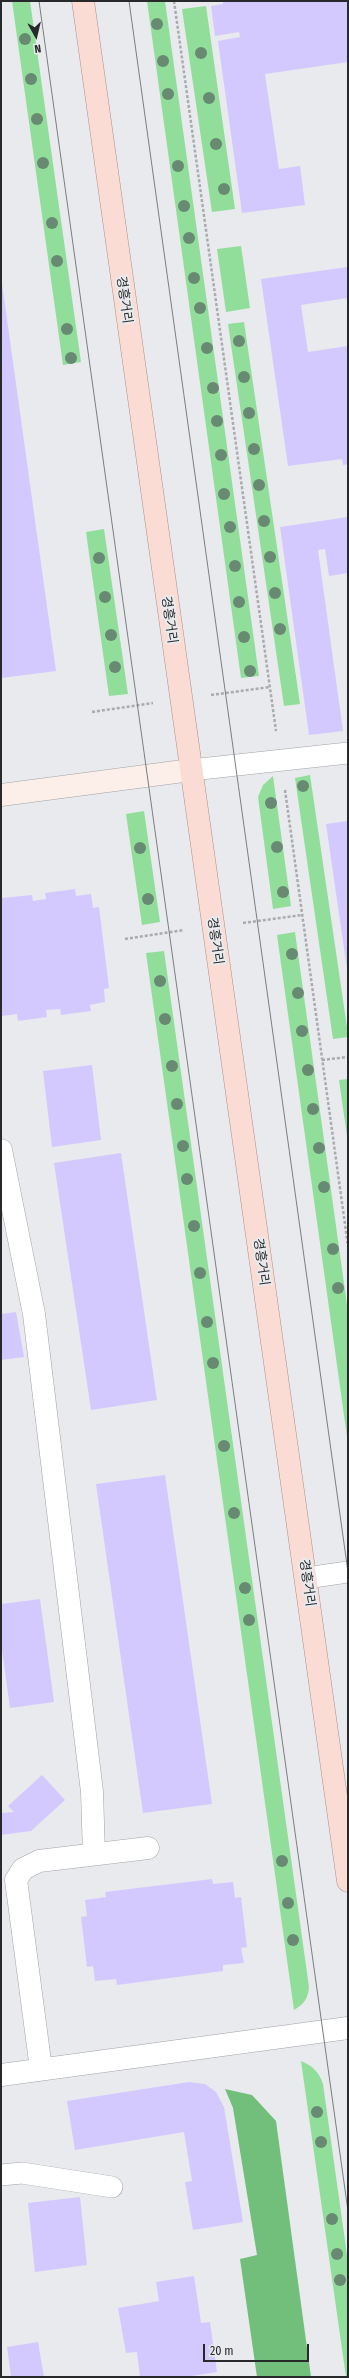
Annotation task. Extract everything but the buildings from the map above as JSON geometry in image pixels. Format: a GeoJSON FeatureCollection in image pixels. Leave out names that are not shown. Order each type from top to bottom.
{"type":"FeatureCollection","features":[{"type":"Feature","properties":{"kind":"main road","name":"경흥거리"},"geometry":{"type":"LineString","coordinates":[[83,1],[348,1881]]}},
{"type":"Feature","properties":{"kind":"street"},"geometry":{"type":"LineString","coordinates":[[1,794],[191,770]]}},
{"type":"Feature","properties":{"kind":"street"},"geometry":{"type":"LineString","coordinates":[[1,1150],[34,1314],[92,1792],[94,1854]]}},
{"type":"Feature","properties":{"kind":"street"},"geometry":{"type":"LineString","coordinates":[[41,2069],[16,1880],[24,1869],[39,1861],[148,1848]]}},
{"type":"Feature","properties":{"kind":"street"},"geometry":{"type":"LineString","coordinates":[[1,2075],[348,2028]]}},
{"type":"Feature","properties":{"kind":"lane"},"geometry":{"type":"LineString","coordinates":[[191,770],[348,753]]}},
{"type":"Feature","properties":{"kind":"lane"},"geometry":{"type":"LineString","coordinates":[[306,1578],[348,1572]]}},
{"type":"Feature","properties":{"kind":"lane"},"geometry":{"type":"LineString","coordinates":[[1,2174],[22,2173],[112,2187]]}},
{"type":"Feature","properties":{"kind":"path"},"geometry":{"type":"LineString","coordinates":[[174,1],[348,1246]]}},
{"type":"Feature","properties":{"kind":"path"},"geometry":{"type":"LineString","coordinates":[[322,1060],[348,1057]]}},
{"type":"Feature","properties":{"kind":"green space"},"geometry":{"type":"Polygon","coordinates":[[[12,1],[30,1],[81,362],[63,365],[12,1]]]}},
{"type":"Feature","properties":{"kind":"green space"},"geometry":{"type":"Polygon","coordinates":[[[147,1],[165,1],[259,676],[241,678],[147,1]]]}},
{"type":"Feature","properties":{"kind":"green space"},"geometry":{"type":"Polygon","coordinates":[[[206,6],[235,209],[212,212],[182,9],[206,6]]]}},
{"type":"Feature","properties":{"kind":"green space"},"geometry":{"type":"Polygon","coordinates":[[[241,246],[250,308],[226,312],[217,249],[241,246]]]}},
{"type":"Feature","properties":{"kind":"green space"},"geometry":{"type":"Polygon","coordinates":[[[244,322],[300,704],[284,706],[228,324],[244,322]]]}},
{"type":"Feature","properties":{"kind":"green space"},"geometry":{"type":"Polygon","coordinates":[[[104,529],[128,694],[109,696],[86,532],[104,529]]]}},
{"type":"Feature","properties":{"kind":"green space"},"geometry":{"type":"Polygon","coordinates":[[[310,775],[348,1034],[348,1037],[333,1039],[295,778],[310,775]]]}},
{"type":"Feature","properties":{"kind":"green space"},"geometry":{"type":"Polygon","coordinates":[[[273,776],[291,906],[273,909],[258,797],[263,785],[273,776]]]}},
{"type":"Feature","properties":{"kind":"green space"},"geometry":{"type":"Polygon","coordinates":[[[144,811],[160,922],[142,925],[126,814],[144,811]]]}},
{"type":"Feature","properties":{"kind":"green space"},"geometry":{"type":"Polygon","coordinates":[[[295,932],[348,1312],[348,1444],[277,935],[295,932]]]}},
{"type":"Feature","properties":{"kind":"green space"},"geometry":{"type":"Polygon","coordinates":[[[164,951],[309,1987],[308,1995],[305,2001],[294,2010],[146,953],[164,951]]]}},
{"type":"Feature","properties":{"kind":"green space"},"geometry":{"type":"Polygon","coordinates":[[[348,1079],[348,1143],[339,1080],[348,1079]]]}},
{"type":"Feature","properties":{"kind":"green space"},"geometry":{"type":"Polygon","coordinates":[[[301,2061],[315,2070],[320,2076],[323,2084],[348,2262],[348,2377],[346,2377],[301,2061]]]}},
{"type":"Feature","properties":{"kind":"green space"},"geometry":{"type":"Polygon","coordinates":[[[225,2089],[252,2095],[276,2121],[311,2377],[257,2377],[240,2259],[257,2255],[233,2108],[225,2089]]]}},
{"type":"Feature","properties":{"kind":"tram line"},"geometry":{"type":"LineString","coordinates":[[39,1],[348,2211]]}},
{"type":"Feature","properties":{"kind":"tram line"},"geometry":{"type":"LineString","coordinates":[[129,1],[348,1572]]}}]}
